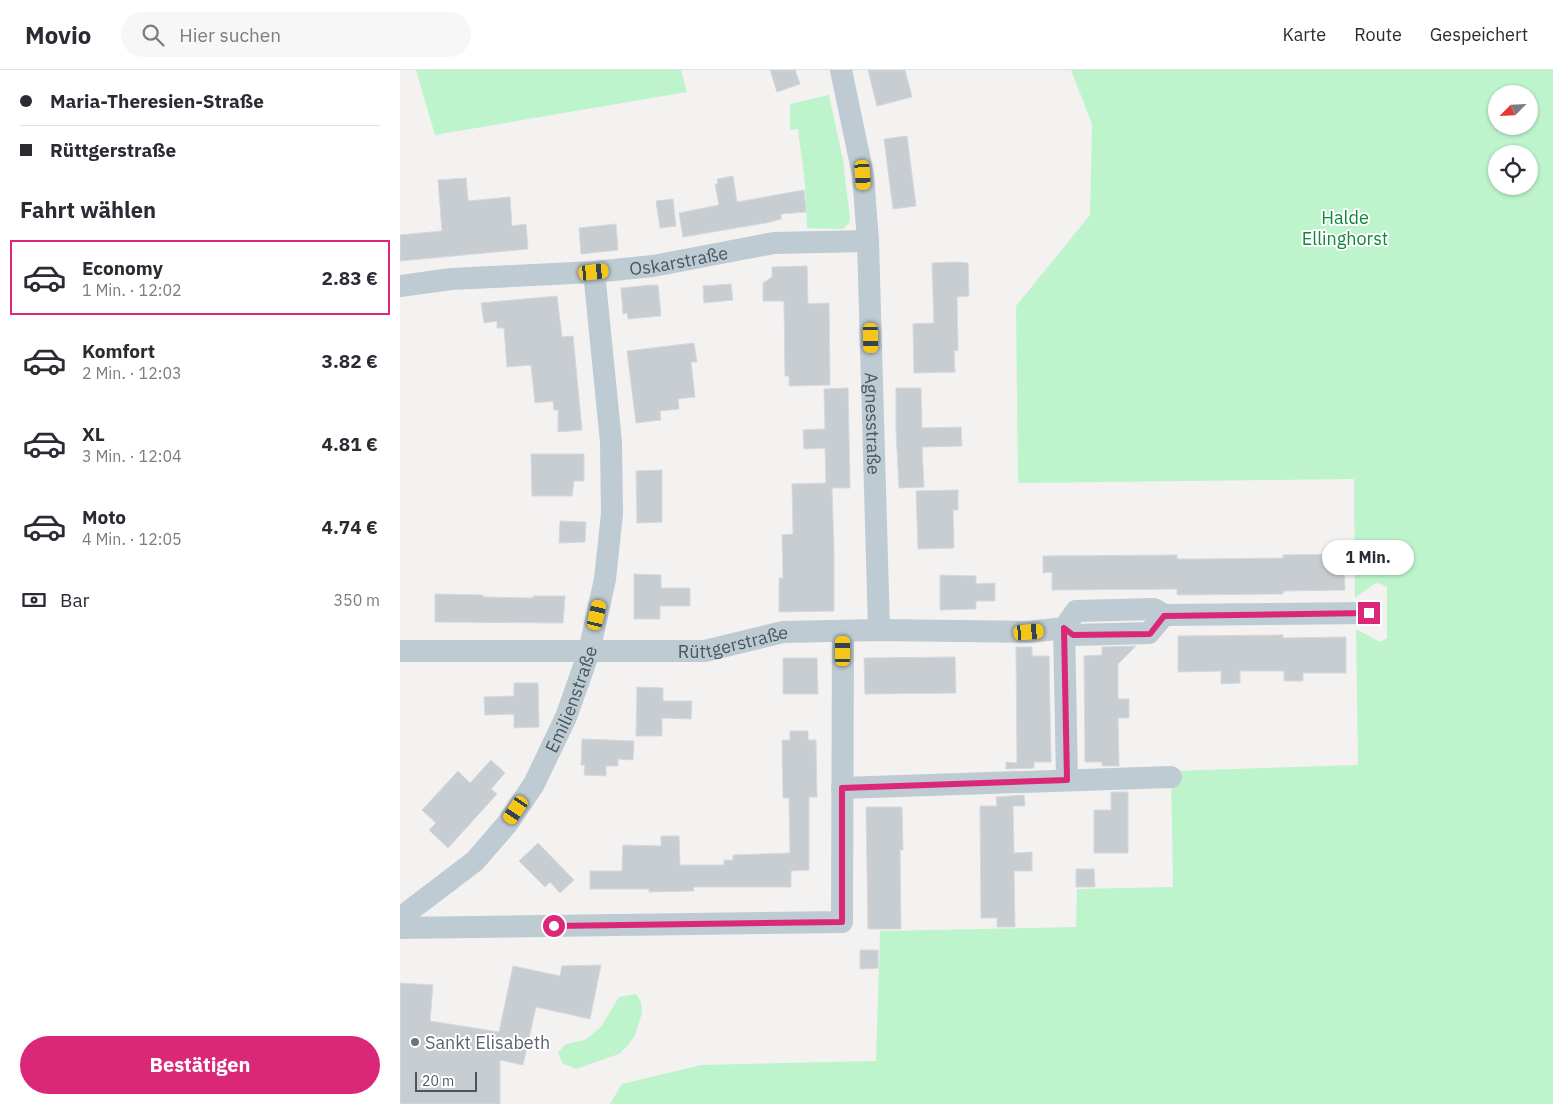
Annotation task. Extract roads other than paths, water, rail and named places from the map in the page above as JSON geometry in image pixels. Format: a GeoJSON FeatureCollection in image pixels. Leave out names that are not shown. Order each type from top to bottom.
{"type":"FeatureCollection","features":[{"type":"Feature","properties":{"kind":"street","name":"Agnesstraße"},"geometry":{"type":"LineString","coordinates":[[842,70],[863,175],[868,241],[879,630]]}},
{"type":"Feature","properties":{"kind":"street","name":"Oskarstraße"},"geometry":{"type":"LineString","coordinates":[[400,286],[451,279],[594,272],[653,266],[774,243],[868,241]]}},
{"type":"Feature","properties":{"kind":"street","name":"Emilienstraße"},"geometry":{"type":"LineString","coordinates":[[400,918],[474,861],[507,824],[534,784],[566,717],[589,652],[605,579],[612,514],[610,442],[594,272]]}},
{"type":"Feature","properties":{"kind":"street"},"geometry":{"type":"LineString","coordinates":[[1067,780],[1064,628],[1076,611],[1154,608],[1164,616],[1369,613]]}},
{"type":"Feature","properties":{"kind":"street","name":"Rüttgerstraße"},"geometry":{"type":"LineString","coordinates":[[400,651],[705,651],[783,632],[879,630],[1029,632],[1064,628]]}},
{"type":"Feature","properties":{"kind":"street"},"geometry":{"type":"LineString","coordinates":[[400,928],[842,922],[843,631]]}},
{"type":"Feature","properties":{"kind":"street"},"geometry":{"type":"LineString","coordinates":[[842,788],[1171,777]]}},
{"type":"Feature","properties":{"kind":"place","name":"Sankt Elisabeth"},"geometry":{"type":"Point","coordinates":[415,1042]}},
{"type":"Feature","properties":{"kind":"park label","name":"Halde Ellinghorst"},"geometry":{"type":"Point","coordinates":[1345,227]}}]}
